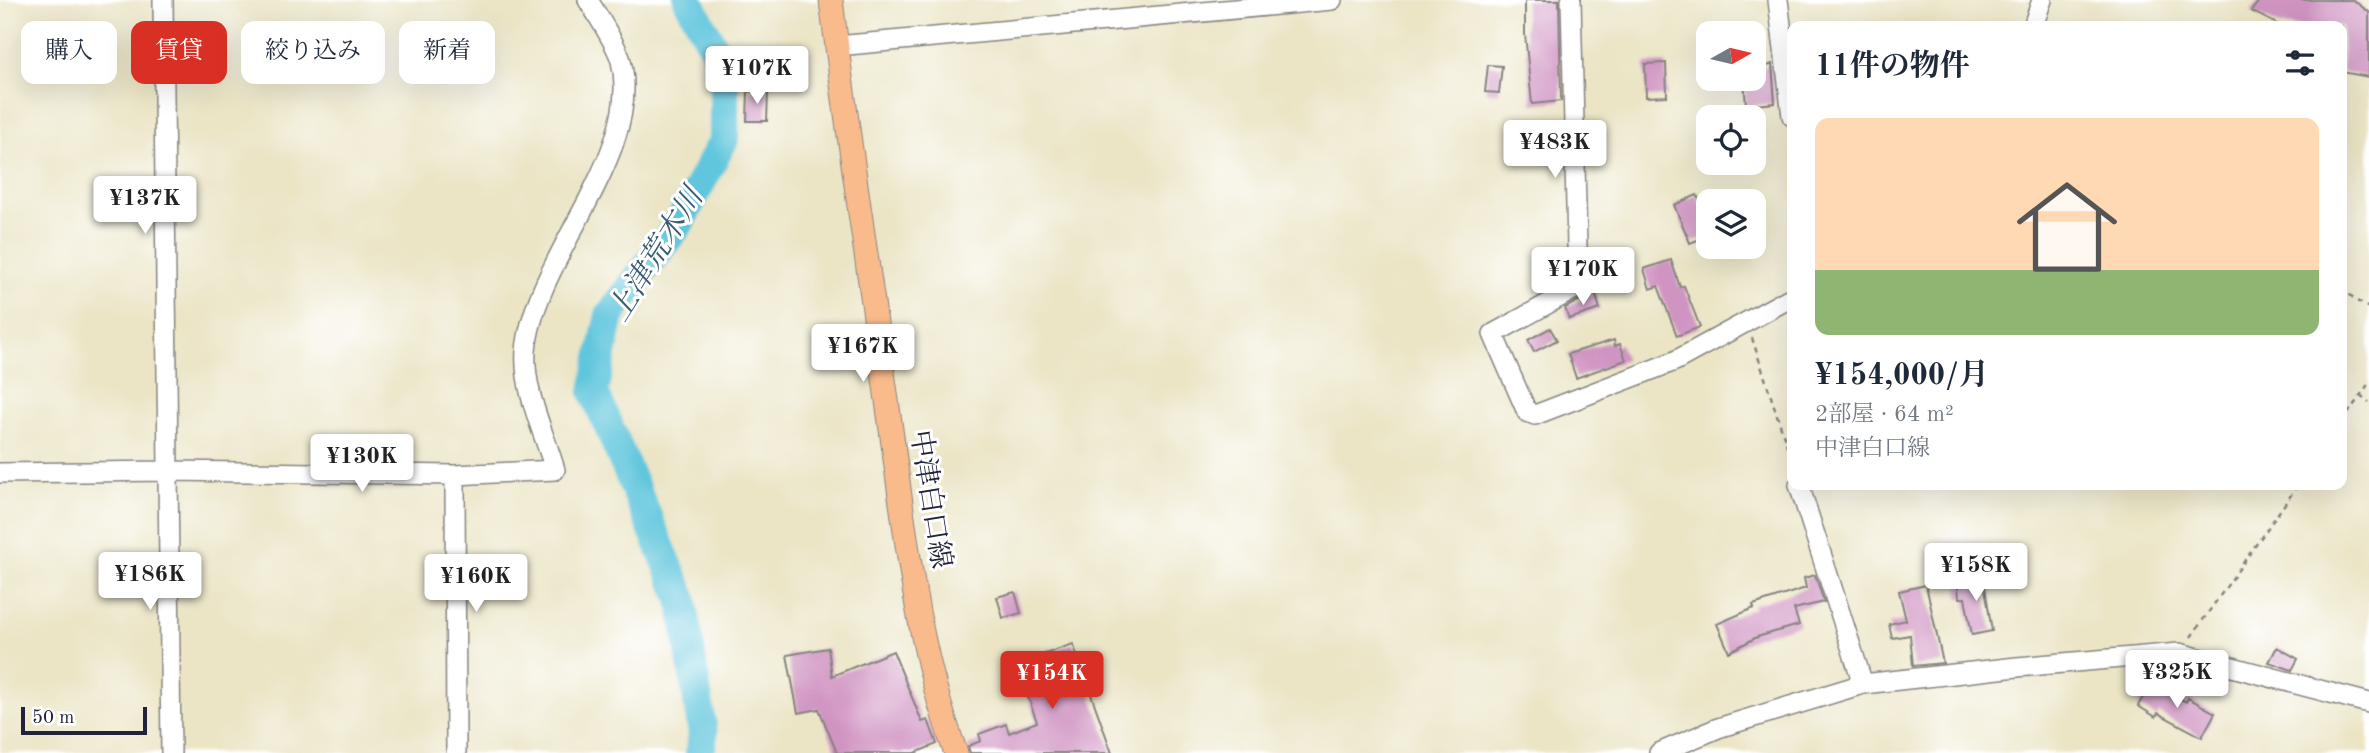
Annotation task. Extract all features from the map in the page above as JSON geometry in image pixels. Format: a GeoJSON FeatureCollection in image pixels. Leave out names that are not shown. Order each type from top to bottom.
{"type":"FeatureCollection","features":[{"type":"Feature","properties":{"kind":"main road","name":"中津白口線"},"geometry":{"type":"LineString","coordinates":[[831,0],[907,540],[928,656],[942,715],[956,753]]}},
{"type":"Feature","properties":{"kind":"street"},"geometry":{"type":"LineString","coordinates":[[163,0],[171,753]]}},
{"type":"Feature","properties":{"kind":"street"},"geometry":{"type":"LineString","coordinates":[[0,473],[169,471],[455,475],[555,470],[529,387],[526,352],[533,311],[616,135],[624,97],[621,60],[588,0]]}},
{"type":"Feature","properties":{"kind":"street"},"geometry":{"type":"LineString","coordinates":[[837,46],[1332,0]]}},
{"type":"Feature","properties":{"kind":"street"},"geometry":{"type":"LineString","coordinates":[[1571,0],[1577,288],[1493,334],[1527,412],[1535,415],[1675,361],[1787,300]]}},
{"type":"Feature","properties":{"kind":"street"},"geometry":{"type":"LineString","coordinates":[[1778,0],[1787,75]]}},
{"type":"Feature","properties":{"kind":"street"},"geometry":{"type":"LineString","coordinates":[[2035,21],[2042,0]]}},
{"type":"Feature","properties":{"kind":"street"},"geometry":{"type":"LineString","coordinates":[[455,475],[456,753]]}},
{"type":"Feature","properties":{"kind":"street"},"geometry":{"type":"LineString","coordinates":[[1802,490],[1863,684]]}},
{"type":"Feature","properties":{"kind":"street"},"geometry":{"type":"LineString","coordinates":[[1659,753],[1718,728],[1863,684],[1993,669],[2179,653],[2369,703]]}},
{"type":"Feature","properties":{"kind":"path"},"geometry":{"type":"LineString","coordinates":[[2347,292],[2369,307]]}},
{"type":"Feature","properties":{"kind":"path"},"geometry":{"type":"LineString","coordinates":[[1747,320],[1787,445]]}},
{"type":"Feature","properties":{"kind":"path"},"geometry":{"type":"LineString","coordinates":[[2347,414],[2369,383]]}},
{"type":"Feature","properties":{"kind":"path"},"geometry":{"type":"LineString","coordinates":[[2360,395],[2369,402]]}},
{"type":"Feature","properties":{"kind":"path"},"geometry":{"type":"LineString","coordinates":[[2179,653],[2294,490]]}},
{"type":"Feature","properties":{"kind":"building"},"geometry":{"type":"Polygon","coordinates":[[[1525,0],[1559,0],[1561,101],[1532,104],[1525,34],[1525,0]]]}},
{"type":"Feature","properties":{"kind":"building"},"geometry":{"type":"Polygon","coordinates":[[[2260,0],[2353,0],[2369,12],[2369,77],[2347,73],[2347,21],[2271,21],[2251,11],[2260,0]]]}},
{"type":"Feature","properties":{"kind":"building"},"geometry":{"type":"Polygon","coordinates":[[[1666,63],[1667,96],[1646,97],[1645,64],[1666,63]]]}},
{"type":"Feature","properties":{"kind":"building"},"geometry":{"type":"Polygon","coordinates":[[[1772,64],[1775,103],[1746,105],[1745,91],[1766,91],[1766,67],[1772,64]]]}},
{"type":"Feature","properties":{"kind":"building"},"geometry":{"type":"Polygon","coordinates":[[[1488,65],[1502,66],[1499,93],[1485,92],[1488,65]]]}},
{"type":"Feature","properties":{"kind":"building"},"geometry":{"type":"Polygon","coordinates":[[[748,91],[768,92],[767,121],[747,121],[748,91]]]}},
{"type":"Feature","properties":{"kind":"building"},"geometry":{"type":"Polygon","coordinates":[[[1696,195],[1696,241],[1690,243],[1674,205],[1696,195]]]}},
{"type":"Feature","properties":{"kind":"building"},"geometry":{"type":"Polygon","coordinates":[[[1671,260],[1680,287],[1684,286],[1700,327],[1677,336],[1658,286],[1650,289],[1644,269],[1671,260]]]}},
{"type":"Feature","properties":{"kind":"building"},"geometry":{"type":"Polygon","coordinates":[[[1595,292],[1600,309],[1569,319],[1565,308],[1595,292]]]}},
{"type":"Feature","properties":{"kind":"building"},"geometry":{"type":"Polygon","coordinates":[[[1550,328],[1557,340],[1534,352],[1528,340],[1550,328]]]}},
{"type":"Feature","properties":{"kind":"building"},"geometry":{"type":"Polygon","coordinates":[[[1614,340],[1615,346],[1620,344],[1626,360],[1576,378],[1568,354],[1614,340]]]}},
{"type":"Feature","properties":{"kind":"building"},"geometry":{"type":"Polygon","coordinates":[[[1815,575],[1824,602],[1794,609],[1799,625],[1757,637],[1729,652],[1717,624],[1754,608],[1753,605],[1806,588],[1804,578],[1815,575]]]}},
{"type":"Feature","properties":{"kind":"building"},"geometry":{"type":"Polygon","coordinates":[[[1983,575],[1992,631],[1972,635],[1965,598],[1959,598],[1957,577],[1983,575]]]}},
{"type":"Feature","properties":{"kind":"building"},"geometry":{"type":"Polygon","coordinates":[[[1926,585],[1943,663],[1913,666],[1910,635],[1892,638],[1889,624],[1906,620],[1899,591],[1926,585]]]}},
{"type":"Feature","properties":{"kind":"building"},"geometry":{"type":"Polygon","coordinates":[[[1015,592],[1021,613],[1003,618],[997,597],[1015,592]]]}},
{"type":"Feature","properties":{"kind":"building"},"geometry":{"type":"Polygon","coordinates":[[[1073,644],[1112,753],[970,753],[968,746],[981,741],[979,734],[1006,724],[1009,733],[1037,722],[1016,664],[1073,644]]]}},
{"type":"Feature","properties":{"kind":"building"},"geometry":{"type":"Polygon","coordinates":[[[2277,647],[2298,659],[2292,670],[2269,662],[2277,647]]]}},
{"type":"Feature","properties":{"kind":"building"},"geometry":{"type":"Polygon","coordinates":[[[828,648],[832,676],[893,651],[922,722],[928,720],[937,744],[915,753],[837,753],[819,709],[798,713],[787,655],[828,648]]]}},
{"type":"Feature","properties":{"kind":"building"},"geometry":{"type":"Polygon","coordinates":[[[2151,683],[2186,702],[2188,698],[2215,713],[2202,737],[2158,713],[2156,717],[2138,706],[2151,683]]]}},
{"type":"Feature","properties":{"kind":"waterway","name":"上津荒木川"},"geometry":{"type":"LineString","coordinates":[[688,0],[724,66],[724,139],[679,224],[610,315],[594,392],[682,598],[703,734],[700,753]]}}]}
